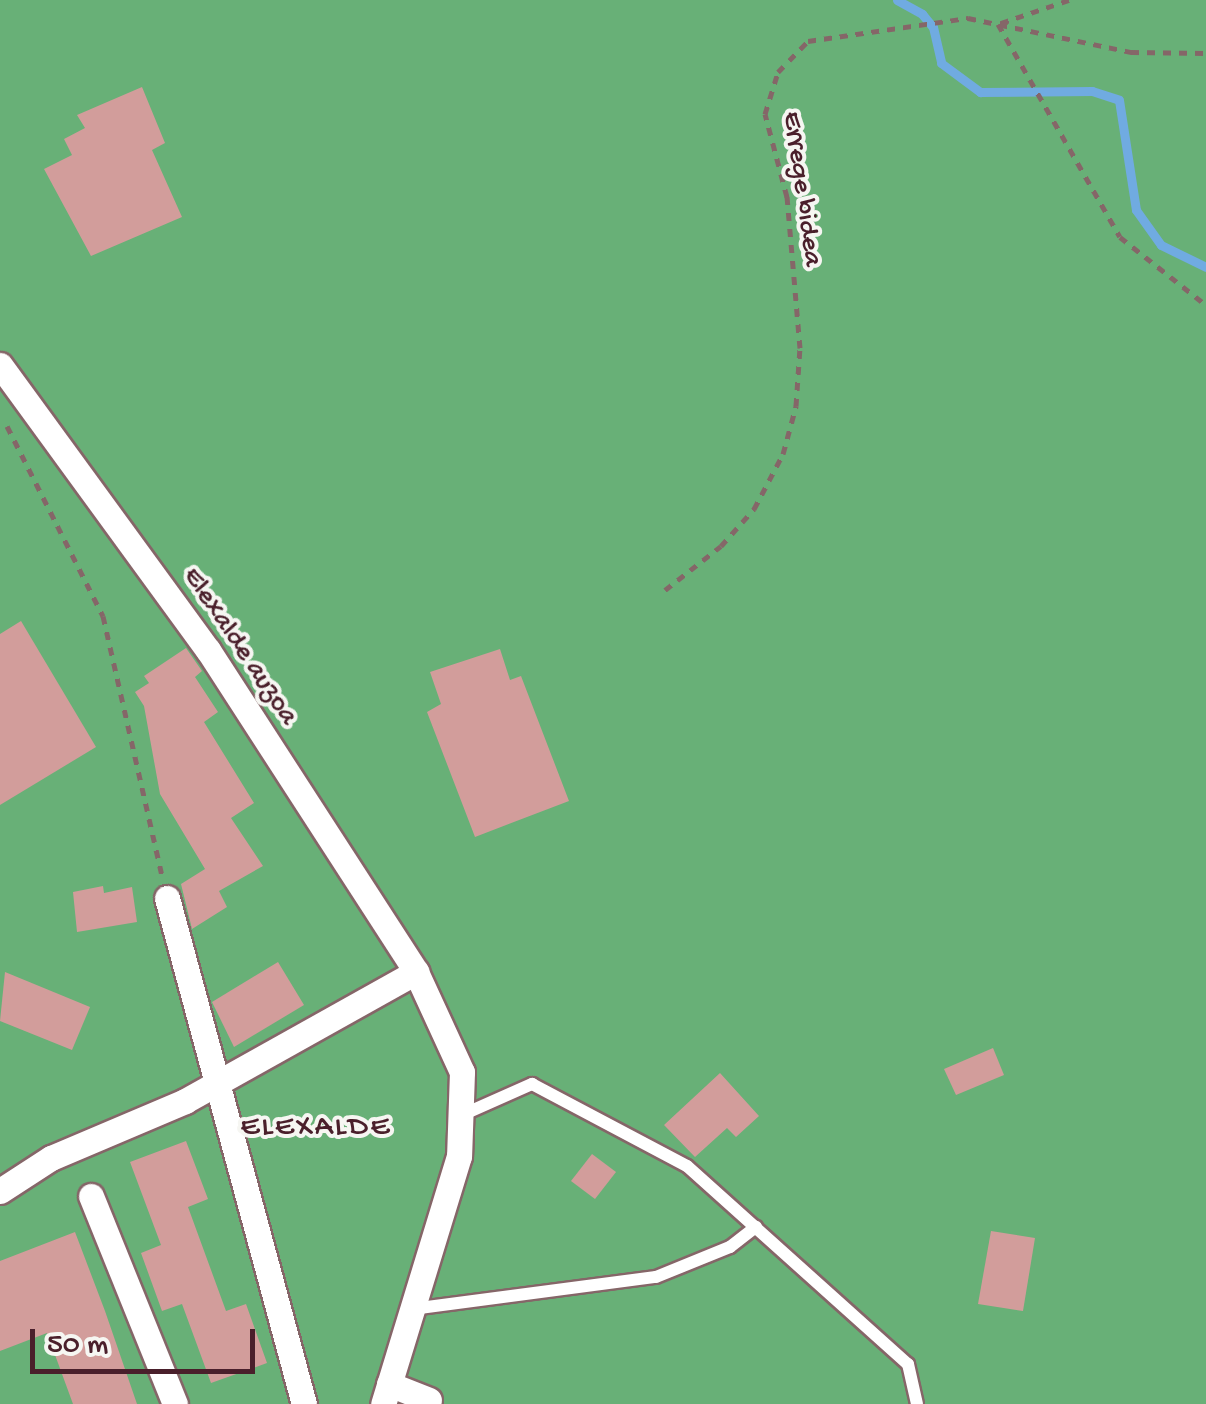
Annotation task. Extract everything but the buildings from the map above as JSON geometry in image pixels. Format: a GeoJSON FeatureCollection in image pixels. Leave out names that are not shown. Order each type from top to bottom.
{"type":"FeatureCollection","features":[{"type":"Feature","properties":{"kind":"street","name":"Elexalde auzoa"},"geometry":{"type":"LineString","coordinates":[[0,365],[208,650],[416,972],[462,1072],[459,1156],[386,1394]]}},
{"type":"Feature","properties":{"kind":"street"},"geometry":{"type":"LineString","coordinates":[[167,898],[214,1086],[304,1404]]}},
{"type":"Feature","properties":{"kind":"street"},"geometry":{"type":"LineString","coordinates":[[0,1191],[51,1158],[214,1086],[416,972]]}},
{"type":"Feature","properties":{"kind":"street"},"geometry":{"type":"LineString","coordinates":[[91,1196],[176,1404]]}},
{"type":"Feature","properties":{"kind":"street"},"geometry":{"type":"LineString","coordinates":[[386,1394],[428,1400]]}},
{"type":"Feature","properties":{"kind":"lane"},"geometry":{"type":"LineString","coordinates":[[462,1115],[532,1084],[687,1166],[908,1364],[917,1404]]}},
{"type":"Feature","properties":{"kind":"lane"},"geometry":{"type":"LineString","coordinates":[[412,1309],[656,1277],[730,1247],[756,1227]]}},
{"type":"Feature","properties":{"kind":"path"},"geometry":{"type":"LineString","coordinates":[[1069,0],[998,24],[1120,237],[1206,305]]}},
{"type":"Feature","properties":{"kind":"path","name":"Errege bidea"},"geometry":{"type":"LineString","coordinates":[[665,590],[721,546],[754,508],[783,454],[796,406],[800,348],[787,197],[765,114],[778,72],[808,41],[898,33],[968,18],[1132,52],[1206,53]]}},
{"type":"Feature","properties":{"kind":"path"},"geometry":{"type":"LineString","coordinates":[[1,414],[103,616],[167,898]]}},
{"type":"Feature","properties":{"kind":"green space"},"geometry":{"type":"Polygon","coordinates":[[[0,0],[1206,0],[1206,1404],[0,1404],[0,0]]]}},
{"type":"Feature","properties":{"kind":"waterway"},"geometry":{"type":"LineString","coordinates":[[897,0],[922,14],[933,27],[941,63],[980,92],[1092,91],[1119,100],[1136,210],[1161,245],[1206,267]]}},
{"type":"Feature","properties":{"kind":"district","name":"ELEXALDE"},"geometry":{"type":"Point","coordinates":[316,1129]}}]}
